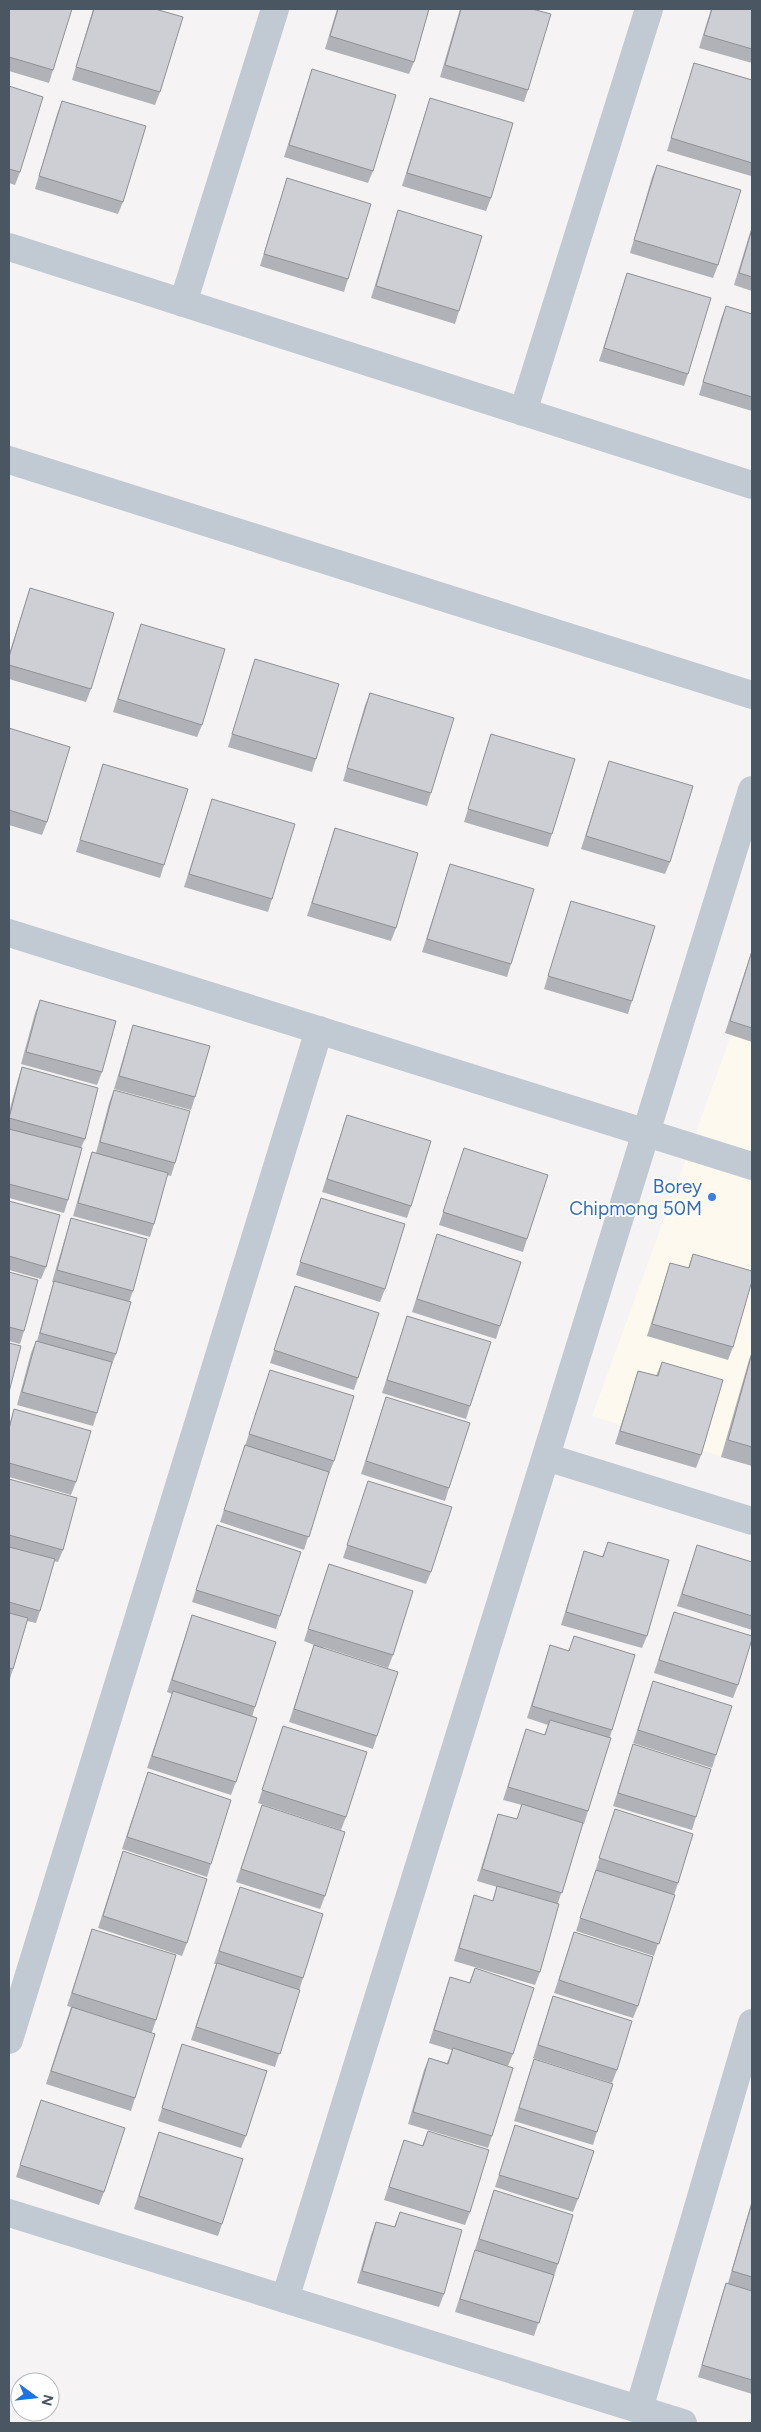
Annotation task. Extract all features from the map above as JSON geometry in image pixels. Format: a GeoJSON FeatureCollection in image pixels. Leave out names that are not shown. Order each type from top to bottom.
{"type":"FeatureCollection","features":[{"type":"Feature","properties":{"kind":"street"},"geometry":{"type":"LineString","coordinates":[[183,303],[275,9]]}},
{"type":"Feature","properties":{"kind":"street"},"geometry":{"type":"LineString","coordinates":[[523,412],[649,9]]}},
{"type":"Feature","properties":{"kind":"street"},"geometry":{"type":"LineString","coordinates":[[9,247],[752,485]]}},
{"type":"Feature","properties":{"kind":"street"},"geometry":{"type":"LineString","coordinates":[[9,460],[752,695]]}},
{"type":"Feature","properties":{"kind":"street"},"geometry":{"type":"LineString","coordinates":[[285,2299],[752,790]]}},
{"type":"Feature","properties":{"kind":"street"},"geometry":{"type":"LineString","coordinates":[[9,933],[752,1166]]}},
{"type":"Feature","properties":{"kind":"street"},"geometry":{"type":"LineString","coordinates":[[9,2040],[319,1030]]}},
{"type":"Feature","properties":{"kind":"street"},"geometry":{"type":"LineString","coordinates":[[546,1457],[752,1520]]}},
{"type":"Feature","properties":{"kind":"street"},"geometry":{"type":"LineString","coordinates":[[638,2409],[752,2023]]}},
{"type":"Feature","properties":{"kind":"street"},"geometry":{"type":"LineString","coordinates":[[9,2213],[683,2423]]}},
{"type":"Feature","properties":{"kind":"shaded area","name":"Borey Chipmong 50M"},"geometry":{"type":"Polygon","coordinates":[[[752,978],[752,1466],[592,1416],[752,978]]]}},
{"type":"Feature","properties":{"kind":"building"},"geometry":{"type":"Polygon","coordinates":[[[9,9],[72,9],[53,70],[9,57],[9,9]]]}},
{"type":"Feature","properties":{"kind":"building"},"geometry":{"type":"Polygon","coordinates":[[[94,9],[155,9],[183,17],[160,92],[76,67],[94,9]]]}},
{"type":"Feature","properties":{"kind":"building"},"geometry":{"type":"Polygon","coordinates":[[[338,9],[429,9],[414,62],[330,36],[338,9]]]}},
{"type":"Feature","properties":{"kind":"building"},"geometry":{"type":"Polygon","coordinates":[[[461,9],[532,9],[551,14],[528,90],[445,65],[461,9]]]}},
{"type":"Feature","properties":{"kind":"building"},"geometry":{"type":"Polygon","coordinates":[[[712,9],[752,9],[752,49],[704,35],[712,9]]]}},
{"type":"Feature","properties":{"kind":"building"},"geometry":{"type":"Polygon","coordinates":[[[694,63],[752,80],[752,163],[671,138],[694,63]]]}},
{"type":"Feature","properties":{"kind":"building"},"geometry":{"type":"Polygon","coordinates":[[[312,69],[396,95],[373,171],[289,145],[312,69]]]}},
{"type":"Feature","properties":{"kind":"building"},"geometry":{"type":"Polygon","coordinates":[[[9,86],[43,97],[20,172],[9,169],[9,86]]]}},
{"type":"Feature","properties":{"kind":"building"},"geometry":{"type":"Polygon","coordinates":[[[430,98],[513,123],[491,198],[407,173],[430,98]]]}},
{"type":"Feature","properties":{"kind":"building"},"geometry":{"type":"Polygon","coordinates":[[[62,101],[146,126],[123,202],[39,176],[62,101]]]}},
{"type":"Feature","properties":{"kind":"building"},"geometry":{"type":"Polygon","coordinates":[[[657,165],[741,190],[718,265],[634,240],[657,165]]]}},
{"type":"Feature","properties":{"kind":"building"},"geometry":{"type":"Polygon","coordinates":[[[287,178],[371,204],[348,279],[264,254],[287,178]]]}},
{"type":"Feature","properties":{"kind":"building"},"geometry":{"type":"Polygon","coordinates":[[[398,210],[482,236],[459,311],[376,286],[398,210]]]}},
{"type":"Feature","properties":{"kind":"building"},"geometry":{"type":"Polygon","coordinates":[[[752,229],[752,277],[739,273],[752,229]]]}},
{"type":"Feature","properties":{"kind":"building"},"geometry":{"type":"Polygon","coordinates":[[[627,273],[711,298],[688,374],[604,348],[627,273]]]}},
{"type":"Feature","properties":{"kind":"building"},"geometry":{"type":"Polygon","coordinates":[[[726,306],[752,314],[752,397],[703,382],[726,306]]]}},
{"type":"Feature","properties":{"kind":"building"},"geometry":{"type":"Polygon","coordinates":[[[30,588],[114,613],[91,689],[9,665],[9,657],[30,588]]]}},
{"type":"Feature","properties":{"kind":"building"},"geometry":{"type":"Polygon","coordinates":[[[141,624],[225,649],[202,725],[118,699],[141,624]]]}},
{"type":"Feature","properties":{"kind":"building"},"geometry":{"type":"Polygon","coordinates":[[[255,659],[339,684],[316,759],[232,734],[255,659]]]}},
{"type":"Feature","properties":{"kind":"building"},"geometry":{"type":"Polygon","coordinates":[[[370,693],[454,718],[431,793],[347,768],[370,693]]]}},
{"type":"Feature","properties":{"kind":"building"},"geometry":{"type":"Polygon","coordinates":[[[9,728],[70,747],[47,822],[9,810],[9,728]]]}},
{"type":"Feature","properties":{"kind":"building"},"geometry":{"type":"Polygon","coordinates":[[[491,734],[575,759],[552,834],[468,809],[491,734]]]}},
{"type":"Feature","properties":{"kind":"building"},"geometry":{"type":"Polygon","coordinates":[[[609,761],[693,786],[670,862],[586,836],[609,761]]]}},
{"type":"Feature","properties":{"kind":"building"},"geometry":{"type":"Polygon","coordinates":[[[103,764],[188,789],[164,865],[80,840],[103,764]]]}},
{"type":"Feature","properties":{"kind":"building"},"geometry":{"type":"Polygon","coordinates":[[[212,799],[295,824],[272,899],[189,874],[212,799]]]}},
{"type":"Feature","properties":{"kind":"building"},"geometry":{"type":"Polygon","coordinates":[[[335,828],[418,853],[396,928],[312,903],[335,828]]]}},
{"type":"Feature","properties":{"kind":"building"},"geometry":{"type":"Polygon","coordinates":[[[450,864],[534,889],[511,964],[427,939],[450,864]]]}},
{"type":"Feature","properties":{"kind":"building"},"geometry":{"type":"Polygon","coordinates":[[[571,901],[655,926],[632,1001],[548,976],[571,901]]]}},
{"type":"Feature","properties":{"kind":"building"},"geometry":{"type":"Polygon","coordinates":[[[752,951],[752,1028],[730,1021],[752,951]]]}},
{"type":"Feature","properties":{"kind":"building"},"geometry":{"type":"Polygon","coordinates":[[[40,1000],[116,1021],[102,1072],[26,1052],[40,1000]]]}},
{"type":"Feature","properties":{"kind":"building"},"geometry":{"type":"Polygon","coordinates":[[[133,1025],[210,1046],[195,1097],[119,1076],[133,1025]]]}},
{"type":"Feature","properties":{"kind":"building"},"geometry":{"type":"Polygon","coordinates":[[[22,1067],[98,1088],[85,1139],[9,1118],[22,1067]]]}},
{"type":"Feature","properties":{"kind":"building"},"geometry":{"type":"Polygon","coordinates":[[[114,1090],[190,1111],[175,1163],[100,1142],[114,1090]]]}},
{"type":"Feature","properties":{"kind":"building"},"geometry":{"type":"Polygon","coordinates":[[[347,1115],[431,1141],[411,1206],[327,1179],[347,1115]]]}},
{"type":"Feature","properties":{"kind":"building"},"geometry":{"type":"Polygon","coordinates":[[[9,1129],[82,1148],[68,1200],[9,1184],[9,1129]]]}},
{"type":"Feature","properties":{"kind":"building"},"geometry":{"type":"Polygon","coordinates":[[[464,1148],[548,1175],[527,1239],[443,1212],[464,1148]]]}},
{"type":"Feature","properties":{"kind":"building"},"geometry":{"type":"Polygon","coordinates":[[[92,1152],[168,1173],[154,1224],[78,1203],[92,1152]]]}},
{"type":"Feature","properties":{"kind":"building"},"geometry":{"type":"Polygon","coordinates":[[[321,1198],[405,1224],[385,1289],[300,1262],[321,1198]]]}},
{"type":"Feature","properties":{"kind":"building"},"geometry":{"type":"Polygon","coordinates":[[[9,1201],[60,1215],[46,1267],[9,1256],[9,1201]]]}},
{"type":"Feature","properties":{"kind":"building"},"geometry":{"type":"Polygon","coordinates":[[[71,1218],[147,1239],[133,1291],[57,1270],[71,1218]]]}},
{"type":"Feature","properties":{"kind":"building"},"geometry":{"type":"Polygon","coordinates":[[[437,1234],[521,1262],[500,1326],[417,1299],[437,1234]]]}},
{"type":"Feature","properties":{"kind":"building"},"geometry":{"type":"Polygon","coordinates":[[[693,1254],[752,1271],[752,1281],[733,1347],[652,1324],[670,1263],[689,1268],[693,1254]]]}},
{"type":"Feature","properties":{"kind":"building"},"geometry":{"type":"Polygon","coordinates":[[[9,1272],[38,1280],[24,1331],[9,1327],[9,1272]]]}},
{"type":"Feature","properties":{"kind":"building"},"geometry":{"type":"Polygon","coordinates":[[[54,1281],[131,1302],[116,1354],[40,1333],[54,1281]]]}},
{"type":"Feature","properties":{"kind":"building"},"geometry":{"type":"Polygon","coordinates":[[[295,1286],[379,1313],[358,1378],[274,1350],[295,1286]]]}},
{"type":"Feature","properties":{"kind":"building"},"geometry":{"type":"Polygon","coordinates":[[[407,1316],[491,1342],[470,1406],[387,1380],[407,1316]]]}},
{"type":"Feature","properties":{"kind":"building"},"geometry":{"type":"Polygon","coordinates":[[[36,1341],[112,1362],[97,1413],[22,1392],[36,1341]]]}},
{"type":"Feature","properties":{"kind":"building"},"geometry":{"type":"Polygon","coordinates":[[[9,1343],[21,1346],[9,1392],[9,1343]]]}},
{"type":"Feature","properties":{"kind":"building"},"geometry":{"type":"Polygon","coordinates":[[[752,1353],[752,1447],[728,1440],[752,1353]]]}},
{"type":"Feature","properties":{"kind":"building"},"geometry":{"type":"Polygon","coordinates":[[[662,1362],[723,1380],[701,1455],[620,1431],[638,1371],[658,1376],[662,1362]]]}},
{"type":"Feature","properties":{"kind":"building"},"geometry":{"type":"Polygon","coordinates":[[[270,1370],[354,1396],[334,1461],[249,1434],[270,1370]]]}},
{"type":"Feature","properties":{"kind":"building"},"geometry":{"type":"Polygon","coordinates":[[[386,1397],[470,1423],[449,1488],[366,1461],[386,1397]]]}},
{"type":"Feature","properties":{"kind":"building"},"geometry":{"type":"Polygon","coordinates":[[[14,1409],[91,1431],[76,1482],[9,1463],[9,1429],[14,1409]]]}},
{"type":"Feature","properties":{"kind":"building"},"geometry":{"type":"Polygon","coordinates":[[[245,1445],[329,1472],[309,1537],[224,1510],[245,1445]]]}},
{"type":"Feature","properties":{"kind":"building"},"geometry":{"type":"Polygon","coordinates":[[[9,1479],[77,1498],[63,1550],[9,1535],[9,1479]]]}},
{"type":"Feature","properties":{"kind":"building"},"geometry":{"type":"Polygon","coordinates":[[[368,1481],[452,1507],[431,1572],[347,1545],[368,1481]]]}},
{"type":"Feature","properties":{"kind":"building"},"geometry":{"type":"Polygon","coordinates":[[[217,1525],[301,1552],[280,1616],[196,1590],[217,1525]]]}},
{"type":"Feature","properties":{"kind":"building"},"geometry":{"type":"Polygon","coordinates":[[[608,1542],[669,1560],[647,1636],[566,1612],[584,1551],[603,1557],[608,1542]]]}},
{"type":"Feature","properties":{"kind":"building"},"geometry":{"type":"Polygon","coordinates":[[[697,1545],[752,1562],[752,1616],[682,1594],[697,1545]]]}},
{"type":"Feature","properties":{"kind":"building"},"geometry":{"type":"Polygon","coordinates":[[[9,1547],[55,1559],[40,1611],[9,1602],[9,1547]]]}},
{"type":"Feature","properties":{"kind":"building"},"geometry":{"type":"Polygon","coordinates":[[[329,1564],[413,1591],[393,1655],[308,1629],[329,1564]]]}},
{"type":"Feature","properties":{"kind":"building"},"geometry":{"type":"Polygon","coordinates":[[[674,1612],[752,1636],[738,1685],[659,1660],[674,1612]]]}},
{"type":"Feature","properties":{"kind":"building"},"geometry":{"type":"Polygon","coordinates":[[[9,1613],[28,1618],[13,1669],[9,1668],[9,1613]]]}},
{"type":"Feature","properties":{"kind":"building"},"geometry":{"type":"Polygon","coordinates":[[[192,1615],[276,1642],[255,1707],[172,1680],[192,1615]]]}},
{"type":"Feature","properties":{"kind":"building"},"geometry":{"type":"Polygon","coordinates":[[[574,1636],[635,1655],[612,1730],[532,1706],[550,1645],[569,1651],[574,1636]]]}},
{"type":"Feature","properties":{"kind":"building"},"geometry":{"type":"Polygon","coordinates":[[[314,1645],[398,1672],[377,1736],[294,1709],[314,1645]]]}},
{"type":"Feature","properties":{"kind":"building"},"geometry":{"type":"Polygon","coordinates":[[[653,1681],[732,1706],[716,1755],[638,1730],[653,1681]]]}},
{"type":"Feature","properties":{"kind":"building"},"geometry":{"type":"Polygon","coordinates":[[[173,1691],[257,1718],[236,1782],[152,1756],[173,1691]]]}},
{"type":"Feature","properties":{"kind":"building"},"geometry":{"type":"Polygon","coordinates":[[[550,1720],[611,1738],[588,1811],[508,1787],[526,1729],[545,1735],[550,1720]]]}},
{"type":"Feature","properties":{"kind":"building"},"geometry":{"type":"Polygon","coordinates":[[[283,1726],[367,1752],[346,1817],[262,1790],[283,1726]]]}},
{"type":"Feature","properties":{"kind":"building"},"geometry":{"type":"Polygon","coordinates":[[[633,1744],[711,1769],[696,1817],[618,1793],[633,1744]]]}},
{"type":"Feature","properties":{"kind":"building"},"geometry":{"type":"Polygon","coordinates":[[[148,1772],[231,1800],[211,1864],[127,1837],[148,1772]]]}},
{"type":"Feature","properties":{"kind":"building"},"geometry":{"type":"Polygon","coordinates":[[[522,1804],[583,1823],[562,1893],[482,1869],[498,1814],[517,1819],[522,1804]]]}},
{"type":"Feature","properties":{"kind":"building"},"geometry":{"type":"Polygon","coordinates":[[[262,1805],[345,1832],[325,1896],[241,1869],[262,1805]]]}},
{"type":"Feature","properties":{"kind":"building"},"geometry":{"type":"Polygon","coordinates":[[[615,1809],[693,1834],[678,1883],[599,1858],[615,1809]]]}},
{"type":"Feature","properties":{"kind":"building"},"geometry":{"type":"Polygon","coordinates":[[[123,1851],[207,1879],[187,1943],[103,1916],[123,1851]]]}},
{"type":"Feature","properties":{"kind":"building"},"geometry":{"type":"Polygon","coordinates":[[[596,1870],[675,1895],[659,1944],[580,1918],[596,1870]]]}},
{"type":"Feature","properties":{"kind":"building"},"geometry":{"type":"Polygon","coordinates":[[[497,1886],[559,1904],[540,1972],[459,1948],[474,1895],[493,1901],[497,1886]]]}},
{"type":"Feature","properties":{"kind":"building"},"geometry":{"type":"Polygon","coordinates":[[[240,1887],[323,1914],[303,1978],[219,1951],[240,1887]]]}},
{"type":"Feature","properties":{"kind":"building"},"geometry":{"type":"Polygon","coordinates":[[[92,1929],[176,1955],[156,2020],[72,1993],[92,1929]]]}},
{"type":"Feature","properties":{"kind":"building"},"geometry":{"type":"Polygon","coordinates":[[[574,1932],[653,1957],[638,2006],[559,1980],[574,1932]]]}},
{"type":"Feature","properties":{"kind":"building"},"geometry":{"type":"Polygon","coordinates":[[[217,1963],[300,1990],[280,2054],[196,2027],[217,1963]]]}},
{"type":"Feature","properties":{"kind":"building"},"geometry":{"type":"Polygon","coordinates":[[[475,1968],[534,1988],[513,2054],[434,2030],[450,1977],[470,1983],[475,1968]]]}},
{"type":"Feature","properties":{"kind":"building"},"geometry":{"type":"Polygon","coordinates":[[[553,1996],[632,2021],[617,2070],[538,2045],[553,1996]]]}},
{"type":"Feature","properties":{"kind":"building"},"geometry":{"type":"Polygon","coordinates":[[[72,2007],[155,2034],[135,2098],[51,2071],[72,2007]]]}},
{"type":"Feature","properties":{"kind":"building"},"geometry":{"type":"Polygon","coordinates":[[[182,2044],[267,2071],[246,2136],[162,2108],[182,2044]]]}},
{"type":"Feature","properties":{"kind":"building"},"geometry":{"type":"Polygon","coordinates":[[[453,2048],[513,2068],[492,2136],[413,2112],[429,2058],[448,2064],[453,2048]]]}},
{"type":"Feature","properties":{"kind":"building"},"geometry":{"type":"Polygon","coordinates":[[[534,2059],[613,2084],[597,2132],[519,2108],[534,2059]]]}},
{"type":"Feature","properties":{"kind":"building"},"geometry":{"type":"Polygon","coordinates":[[[41,2100],[125,2128],[104,2192],[20,2165],[41,2100]]]}},
{"type":"Feature","properties":{"kind":"building"},"geometry":{"type":"Polygon","coordinates":[[[515,2125],[594,2151],[578,2199],[499,2175],[515,2125]]]}},
{"type":"Feature","properties":{"kind":"building"},"geometry":{"type":"Polygon","coordinates":[[[428,2131],[489,2150],[470,2212],[389,2187],[404,2140],[423,2146],[428,2131]]]}},
{"type":"Feature","properties":{"kind":"building"},"geometry":{"type":"Polygon","coordinates":[[[159,2132],[243,2159],[222,2224],[139,2196],[159,2132]]]}},
{"type":"Feature","properties":{"kind":"building"},"geometry":{"type":"Polygon","coordinates":[[[494,2190],[573,2215],[558,2264],[479,2239],[494,2190]]]}},
{"type":"Feature","properties":{"kind":"building"},"geometry":{"type":"Polygon","coordinates":[[[752,2203],[752,2277],[732,2271],[752,2203]]]}},
{"type":"Feature","properties":{"kind":"building"},"geometry":{"type":"Polygon","coordinates":[[[400,2212],[462,2230],[444,2294],[362,2271],[376,2222],[395,2227],[400,2212]]]}},
{"type":"Feature","properties":{"kind":"building"},"geometry":{"type":"Polygon","coordinates":[[[475,2250],[554,2275],[539,2323],[460,2299],[475,2250]]]}},
{"type":"Feature","properties":{"kind":"building"},"geometry":{"type":"Polygon","coordinates":[[[726,2283],[752,2291],[752,2380],[702,2365],[726,2283]]]}},
{"type":"Feature","properties":{"kind":"place","name":"Borey Chipmong 50M"},"geometry":{"type":"Point","coordinates":[712,1197]}}]}
